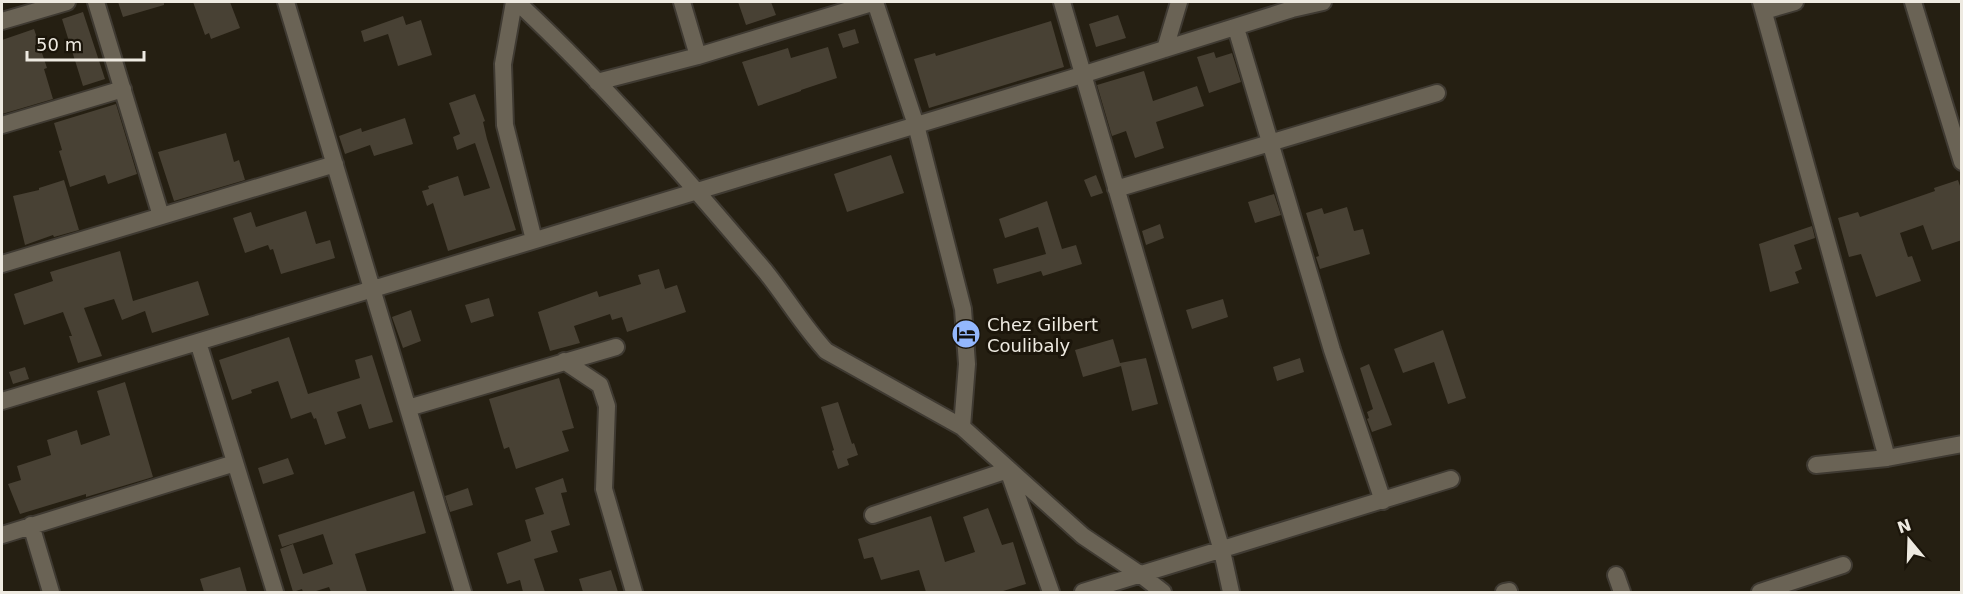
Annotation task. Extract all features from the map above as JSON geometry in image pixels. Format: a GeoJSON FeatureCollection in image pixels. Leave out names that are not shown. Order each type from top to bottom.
{"type":"FeatureCollection","features":[{"type":"Feature","properties":{"kind":"street"},"geometry":{"type":"LineString","coordinates":[[2,21],[67,2]]}},
{"type":"Feature","properties":{"kind":"street"},"geometry":{"type":"LineString","coordinates":[[96,2],[161,216]]}},
{"type":"Feature","properties":{"kind":"street"},"geometry":{"type":"LineString","coordinates":[[286,2],[463,592]]}},
{"type":"Feature","properties":{"kind":"street"},"geometry":{"type":"LineString","coordinates":[[515,2],[563,44],[697,191],[783,293],[809,332],[826,351],[962,427],[1083,536],[1163,592]]}},
{"type":"Feature","properties":{"kind":"street"},"geometry":{"type":"LineString","coordinates":[[515,2],[503,64],[505,125],[534,240]]}},
{"type":"Feature","properties":{"kind":"street"},"geometry":{"type":"LineString","coordinates":[[682,2],[698,56]]}},
{"type":"Feature","properties":{"kind":"street"},"geometry":{"type":"LineString","coordinates":[[597,81],[698,56],[875,2],[916,125],[963,309],[967,364],[962,427]]}},
{"type":"Feature","properties":{"kind":"street"},"geometry":{"type":"LineString","coordinates":[[1062,2],[1222,551],[1231,592]]}},
{"type":"Feature","properties":{"kind":"street"},"geometry":{"type":"LineString","coordinates":[[1165,49],[1179,2]]}},
{"type":"Feature","properties":{"kind":"street"},"geometry":{"type":"LineString","coordinates":[[2,399],[916,125],[1292,9],[1323,2]]}},
{"type":"Feature","properties":{"kind":"street"},"geometry":{"type":"LineString","coordinates":[[1795,2],[1762,6],[1887,458]]}},
{"type":"Feature","properties":{"kind":"street"},"geometry":{"type":"LineString","coordinates":[[1913,2],[1962,162]]}},
{"type":"Feature","properties":{"kind":"street"},"geometry":{"type":"LineString","coordinates":[[1236,28],[1332,350],[1383,501]]}},
{"type":"Feature","properties":{"kind":"street"},"geometry":{"type":"LineString","coordinates":[[2,125],[123,89]]}},
{"type":"Feature","properties":{"kind":"street"},"geometry":{"type":"LineString","coordinates":[[1116,189],[1437,93]]}},
{"type":"Feature","properties":{"kind":"street"},"geometry":{"type":"LineString","coordinates":[[2,264],[334,164]]}},
{"type":"Feature","properties":{"kind":"street"},"geometry":{"type":"LineString","coordinates":[[198,342],[275,592]]}},
{"type":"Feature","properties":{"kind":"street"},"geometry":{"type":"LineString","coordinates":[[408,408],[616,346]]}},
{"type":"Feature","properties":{"kind":"street"},"geometry":{"type":"LineString","coordinates":[[564,361],[600,385],[607,406],[604,489],[634,592]]}},
{"type":"Feature","properties":{"kind":"street"},"geometry":{"type":"LineString","coordinates":[[1816,465],[1887,458],[1962,444]]}},
{"type":"Feature","properties":{"kind":"street"},"geometry":{"type":"LineString","coordinates":[[2,535],[235,463]]}},
{"type":"Feature","properties":{"kind":"street"},"geometry":{"type":"LineString","coordinates":[[873,514],[1008,470]]}},
{"type":"Feature","properties":{"kind":"street"},"geometry":{"type":"LineString","coordinates":[[1008,470],[1050,592]]}},
{"type":"Feature","properties":{"kind":"street"},"geometry":{"type":"LineString","coordinates":[[1083,592],[1451,479]]}},
{"type":"Feature","properties":{"kind":"street"},"geometry":{"type":"LineString","coordinates":[[31,525],[51,592]]}},
{"type":"Feature","properties":{"kind":"street"},"geometry":{"type":"LineString","coordinates":[[1760,592],[1843,565]]}},
{"type":"Feature","properties":{"kind":"street"},"geometry":{"type":"LineString","coordinates":[[1616,575],[1622,592]]}},
{"type":"Feature","properties":{"kind":"building"},"geometry":{"type":"Polygon","coordinates":[[[118,2],[164,2],[164,5],[123,17],[118,2]]]}},
{"type":"Feature","properties":{"kind":"building"},"geometry":{"type":"Polygon","coordinates":[[[193,2],[230,2],[240,28],[211,39],[209,33],[205,35],[193,2]]]}},
{"type":"Feature","properties":{"kind":"building"},"geometry":{"type":"Polygon","coordinates":[[[738,2],[771,2],[776,15],[746,25],[738,2]]]}},
{"type":"Feature","properties":{"kind":"building"},"geometry":{"type":"Polygon","coordinates":[[[83,12],[105,79],[83,86],[62,19],[83,12]]]}},
{"type":"Feature","properties":{"kind":"building"},"geometry":{"type":"Polygon","coordinates":[[[1118,15],[1126,38],[1096,47],[1089,24],[1118,15]]]}},
{"type":"Feature","properties":{"kind":"building"},"geometry":{"type":"Polygon","coordinates":[[[403,16],[406,25],[421,20],[432,55],[398,66],[388,34],[364,42],[361,31],[403,16]]]}},
{"type":"Feature","properties":{"kind":"building"},"geometry":{"type":"Polygon","coordinates":[[[1051,21],[1064,67],[929,108],[914,59],[935,53],[936,56],[1051,21]]]}},
{"type":"Feature","properties":{"kind":"building"},"geometry":{"type":"Polygon","coordinates":[[[34,29],[47,68],[44,69],[53,99],[2,114],[2,40],[34,29]]]}},
{"type":"Feature","properties":{"kind":"building"},"geometry":{"type":"Polygon","coordinates":[[[855,29],[859,43],[843,48],[838,34],[855,29]]]}},
{"type":"Feature","properties":{"kind":"building"},"geometry":{"type":"Polygon","coordinates":[[[828,47],[837,78],[758,106],[742,62],[788,48],[791,58],[828,47]]]}},
{"type":"Feature","properties":{"kind":"building"},"geometry":{"type":"Polygon","coordinates":[[[1214,52],[1216,58],[1232,53],[1241,82],[1209,93],[1197,57],[1214,52]]]}},
{"type":"Feature","properties":{"kind":"building"},"geometry":{"type":"Polygon","coordinates":[[[1144,71],[1153,101],[1197,86],[1204,106],[1156,122],[1164,148],[1135,158],[1126,131],[1112,136],[1097,85],[1144,71]]]}},
{"type":"Feature","properties":{"kind":"building"},"geometry":{"type":"Polygon","coordinates":[[[475,94],[516,230],[448,251],[433,203],[427,206],[422,191],[429,189],[428,186],[458,176],[464,196],[490,188],[475,143],[457,150],[453,137],[460,134],[449,103],[475,94]]]}},
{"type":"Feature","properties":{"kind":"building"},"geometry":{"type":"Polygon","coordinates":[[[116,104],[137,174],[108,184],[105,175],[70,187],[59,151],[62,150],[54,123],[116,104]]]}},
{"type":"Feature","properties":{"kind":"building"},"geometry":{"type":"Polygon","coordinates":[[[405,118],[413,144],[374,156],[370,145],[345,154],[339,136],[361,128],[362,132],[405,118]]]}},
{"type":"Feature","properties":{"kind":"building"},"geometry":{"type":"Polygon","coordinates":[[[226,133],[234,162],[239,160],[245,180],[174,201],[158,152],[226,133]]]}},
{"type":"Feature","properties":{"kind":"building"},"geometry":{"type":"Polygon","coordinates":[[[891,155],[904,193],[847,212],[834,174],[891,155]]]}},
{"type":"Feature","properties":{"kind":"building"},"geometry":{"type":"Polygon","coordinates":[[[1096,175],[1103,193],[1091,197],[1084,180],[1096,175]]]}},
{"type":"Feature","properties":{"kind":"building"},"geometry":{"type":"Polygon","coordinates":[[[64,180],[79,230],[54,237],[53,235],[25,245],[13,196],[39,190],[39,188],[64,180]]]}},
{"type":"Feature","properties":{"kind":"building"},"geometry":{"type":"Polygon","coordinates":[[[1958,180],[1962,192],[1962,240],[1932,250],[1923,225],[1900,233],[1908,257],[1912,256],[1921,281],[1876,297],[1861,254],[1849,257],[1838,218],[1858,212],[1860,217],[1935,191],[1934,188],[1958,180]]]}},
{"type":"Feature","properties":{"kind":"building"},"geometry":{"type":"Polygon","coordinates":[[[1274,194],[1281,215],[1255,223],[1248,202],[1274,194]]]}},
{"type":"Feature","properties":{"kind":"building"},"geometry":{"type":"Polygon","coordinates":[[[1047,201],[1062,249],[1076,245],[1082,264],[1043,276],[1041,271],[997,284],[993,269],[1046,254],[1038,227],[1005,238],[999,219],[1047,201]]]}},
{"type":"Feature","properties":{"kind":"building"},"geometry":{"type":"Polygon","coordinates":[[[1347,207],[1354,231],[1363,229],[1370,254],[1320,269],[1316,257],[1319,256],[1306,213],[1322,208],[1324,214],[1347,207]]]}},
{"type":"Feature","properties":{"kind":"building"},"geometry":{"type":"Polygon","coordinates":[[[306,211],[316,244],[330,240],[335,258],[281,274],[273,249],[270,250],[268,245],[245,253],[233,218],[251,212],[256,227],[306,211]]]}},
{"type":"Feature","properties":{"kind":"building"},"geometry":{"type":"Polygon","coordinates":[[[1160,224],[1164,238],[1146,245],[1142,231],[1160,224]]]}},
{"type":"Feature","properties":{"kind":"building"},"geometry":{"type":"Polygon","coordinates":[[[1812,226],[1815,238],[1794,245],[1802,269],[1795,272],[1799,283],[1770,292],[1759,244],[1812,226]]]}},
{"type":"Feature","properties":{"kind":"building"},"geometry":{"type":"Polygon","coordinates":[[[120,251],[133,301],[198,281],[209,315],[152,333],[145,311],[122,320],[114,299],[84,308],[102,356],[78,363],[69,336],[72,336],[63,312],[24,325],[14,294],[53,281],[50,272],[120,251]]]}},
{"type":"Feature","properties":{"kind":"building"},"geometry":{"type":"Polygon","coordinates":[[[659,269],[665,289],[677,285],[686,312],[627,332],[622,317],[612,320],[610,314],[574,326],[580,343],[550,351],[538,312],[597,291],[599,297],[641,284],[638,275],[659,269]]]}},
{"type":"Feature","properties":{"kind":"building"},"geometry":{"type":"Polygon","coordinates":[[[489,298],[494,316],[471,323],[465,305],[489,298]]]}},
{"type":"Feature","properties":{"kind":"building"},"geometry":{"type":"Polygon","coordinates":[[[1223,299],[1228,317],[1192,329],[1186,310],[1223,299]]]}},
{"type":"Feature","properties":{"kind":"building"},"geometry":{"type":"Polygon","coordinates":[[[411,310],[421,341],[403,348],[392,317],[411,310]]]}},
{"type":"Feature","properties":{"kind":"building"},"geometry":{"type":"Polygon","coordinates":[[[1443,330],[1466,398],[1448,404],[1434,362],[1403,373],[1394,349],[1443,330]]]}},
{"type":"Feature","properties":{"kind":"building"},"geometry":{"type":"Polygon","coordinates":[[[289,337],[308,394],[360,378],[355,360],[372,355],[393,422],[369,429],[361,404],[337,412],[346,438],[325,445],[316,418],[314,419],[311,412],[291,419],[278,381],[251,390],[252,393],[232,400],[219,360],[289,337]]]}},
{"type":"Feature","properties":{"kind":"building"},"geometry":{"type":"Polygon","coordinates":[[[1113,339],[1120,363],[1146,358],[1158,404],[1132,411],[1121,366],[1083,377],[1075,350],[1113,339]]]}},
{"type":"Feature","properties":{"kind":"building"},"geometry":{"type":"Polygon","coordinates":[[[1300,358],[1304,372],[1277,381],[1273,367],[1300,358]]]}},
{"type":"Feature","properties":{"kind":"building"},"geometry":{"type":"Polygon","coordinates":[[[1369,364],[1392,425],[1372,432],[1367,412],[1373,409],[1360,368],[1369,364]]]}},
{"type":"Feature","properties":{"kind":"building"},"geometry":{"type":"Polygon","coordinates":[[[25,367],[29,379],[13,384],[9,372],[25,367]]]}},
{"type":"Feature","properties":{"kind":"building"},"geometry":{"type":"Polygon","coordinates":[[[559,378],[574,428],[562,431],[569,451],[516,469],[509,447],[504,449],[489,399],[559,378]]]}},
{"type":"Feature","properties":{"kind":"building"},"geometry":{"type":"Polygon","coordinates":[[[125,382],[153,477],[20,514],[8,484],[21,480],[17,466],[51,455],[47,440],[77,430],[81,445],[110,435],[97,391],[125,382]]]}},
{"type":"Feature","properties":{"kind":"building"},"geometry":{"type":"Polygon","coordinates":[[[838,402],[858,455],[847,459],[849,465],[838,469],[821,407],[838,402]]]}},
{"type":"Feature","properties":{"kind":"building"},"geometry":{"type":"Polygon","coordinates":[[[288,458],[294,474],[263,484],[258,468],[288,458]]]}},
{"type":"Feature","properties":{"kind":"building"},"geometry":{"type":"Polygon","coordinates":[[[563,478],[567,492],[561,493],[570,525],[551,531],[558,552],[534,559],[545,592],[523,592],[520,580],[507,584],[497,553],[531,541],[525,520],[544,514],[535,488],[563,478]]]}},
{"type":"Feature","properties":{"kind":"building"},"geometry":{"type":"Polygon","coordinates":[[[468,488],[473,505],[450,512],[445,496],[468,488]]]}},
{"type":"Feature","properties":{"kind":"building"},"geometry":{"type":"Polygon","coordinates":[[[414,491],[426,533],[355,554],[367,592],[331,592],[329,587],[313,592],[303,592],[302,589],[293,592],[280,549],[293,544],[303,574],[333,564],[323,534],[282,547],[278,535],[414,491]]]}},
{"type":"Feature","properties":{"kind":"building"},"geometry":{"type":"Polygon","coordinates":[[[988,508],[1002,545],[1013,542],[1026,584],[1000,592],[926,592],[919,570],[881,580],[873,557],[864,559],[858,539],[931,516],[945,562],[975,552],[963,517],[988,508]]]}},
{"type":"Feature","properties":{"kind":"building"},"geometry":{"type":"Polygon","coordinates":[[[240,567],[247,592],[204,592],[200,579],[240,567]]]}},
{"type":"Feature","properties":{"kind":"building"},"geometry":{"type":"Polygon","coordinates":[[[611,570],[618,592],[583,592],[579,579],[611,570]]]}},
{"type":"Feature","properties":{"kind":"place","name":"Chez Gilbert Coulibaly"},"geometry":{"type":"Point","coordinates":[966,334]}}]}
